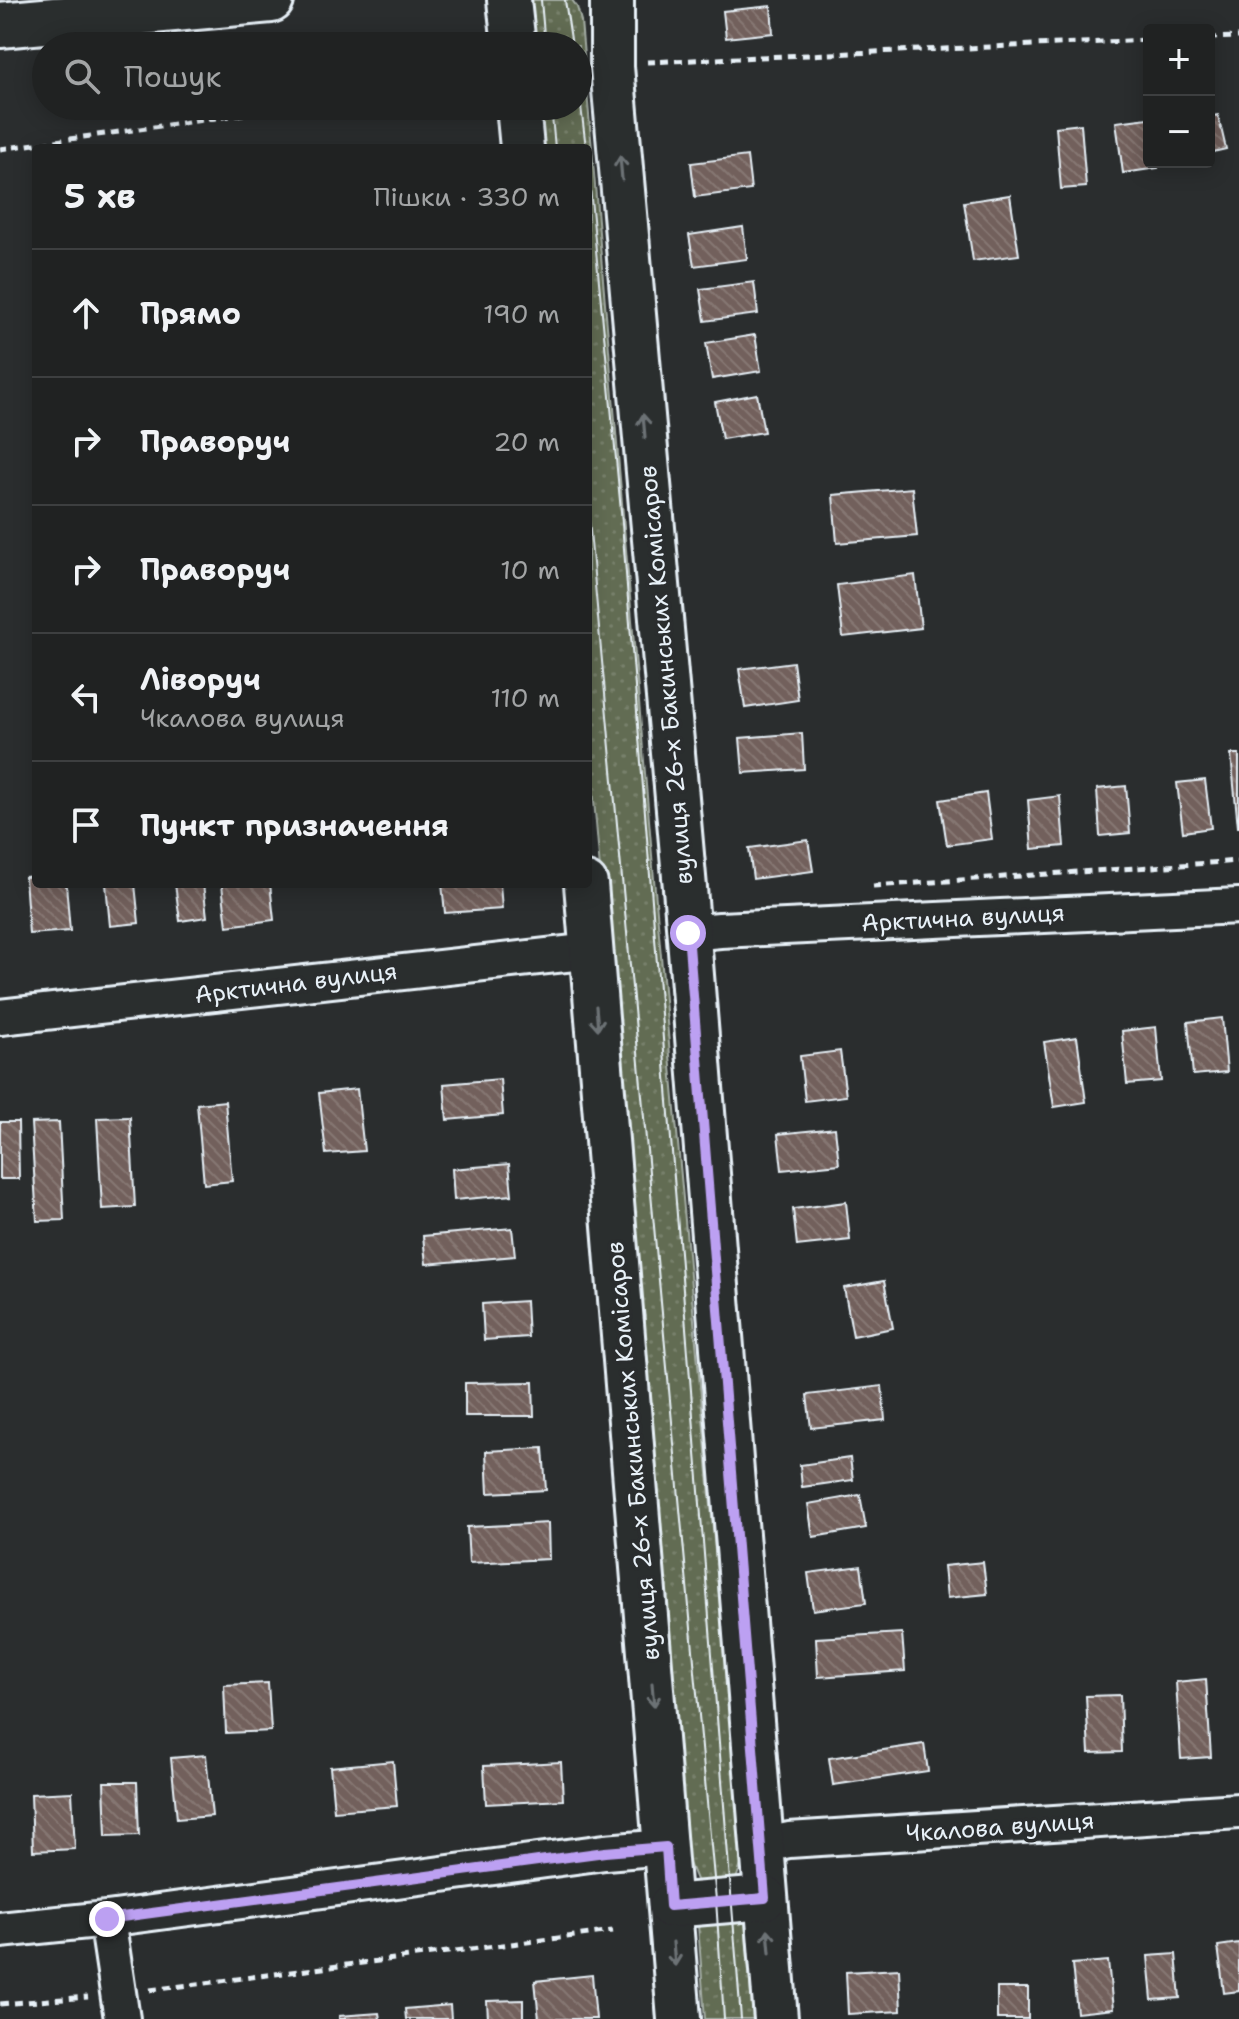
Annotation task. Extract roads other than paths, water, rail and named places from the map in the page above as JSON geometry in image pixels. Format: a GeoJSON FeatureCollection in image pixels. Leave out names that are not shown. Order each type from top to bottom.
{"type":"FeatureCollection","features":[{"type":"Feature","properties":{"kind":"main road"},"geometry":{"type":"LineString","coordinates":[[0,25],[271,0]]}},
{"type":"Feature","properties":{"kind":"street"},"geometry":{"type":"LineString","coordinates":[[509,0],[512,32]]}},
{"type":"Feature","properties":{"kind":"street","name":"вулиця 26-х Бакинських Комісаров"},"geometry":{"type":"LineString","coordinates":[[612,0],[612,67],[688,933],[776,2019]]}},
{"type":"Feature","properties":{"kind":"street"},"geometry":{"type":"LineString","coordinates":[[519,120],[522,144]]}},
{"type":"Feature","properties":{"kind":"street","name":"вулиця 26-х Бакинських Комісаров"},"geometry":{"type":"LineString","coordinates":[[586,888],[679,2019]]}},
{"type":"Feature","properties":{"kind":"street","name":"Арктична вулиця"},"geometry":{"type":"LineString","coordinates":[[688,933],[1239,906]]}},
{"type":"Feature","properties":{"kind":"street","name":"Арктична вулиця"},"geometry":{"type":"LineString","coordinates":[[0,1017],[592,951]]}},
{"type":"Feature","properties":{"kind":"street","name":"Чкалова вулиця"},"geometry":{"type":"LineString","coordinates":[[761,1846],[789,1840],[1239,1811]]}},
{"type":"Feature","properties":{"kind":"street"},"geometry":{"type":"LineString","coordinates":[[0,1930],[107,1919],[605,1852],[666,1847]]}},
{"type":"Feature","properties":{"kind":"street"},"geometry":{"type":"LineString","coordinates":[[670,1906],[765,1898]]}},
{"type":"Feature","properties":{"kind":"street"},"geometry":{"type":"LineString","coordinates":[[107,1919],[121,2007]]}},
{"type":"Feature","properties":{"kind":"tram line"},"geometry":{"type":"LineString","coordinates":[[541,0],[544,32]]}},
{"type":"Feature","properties":{"kind":"tram line"},"geometry":{"type":"LineString","coordinates":[[565,0],[570,32]]}},
{"type":"Feature","properties":{"kind":"tram line"},"geometry":{"type":"LineString","coordinates":[[552,120],[555,144]]}},
{"type":"Feature","properties":{"kind":"tram line"},"geometry":{"type":"LineString","coordinates":[[583,120],[586,144]]}},
{"type":"Feature","properties":{"kind":"tram line"},"geometry":{"type":"LineString","coordinates":[[592,209],[621,511],[741,2019]]}},
{"type":"Feature","properties":{"kind":"tram line"},"geometry":{"type":"LineString","coordinates":[[592,552],[716,1900],[724,2019]]}}]}
